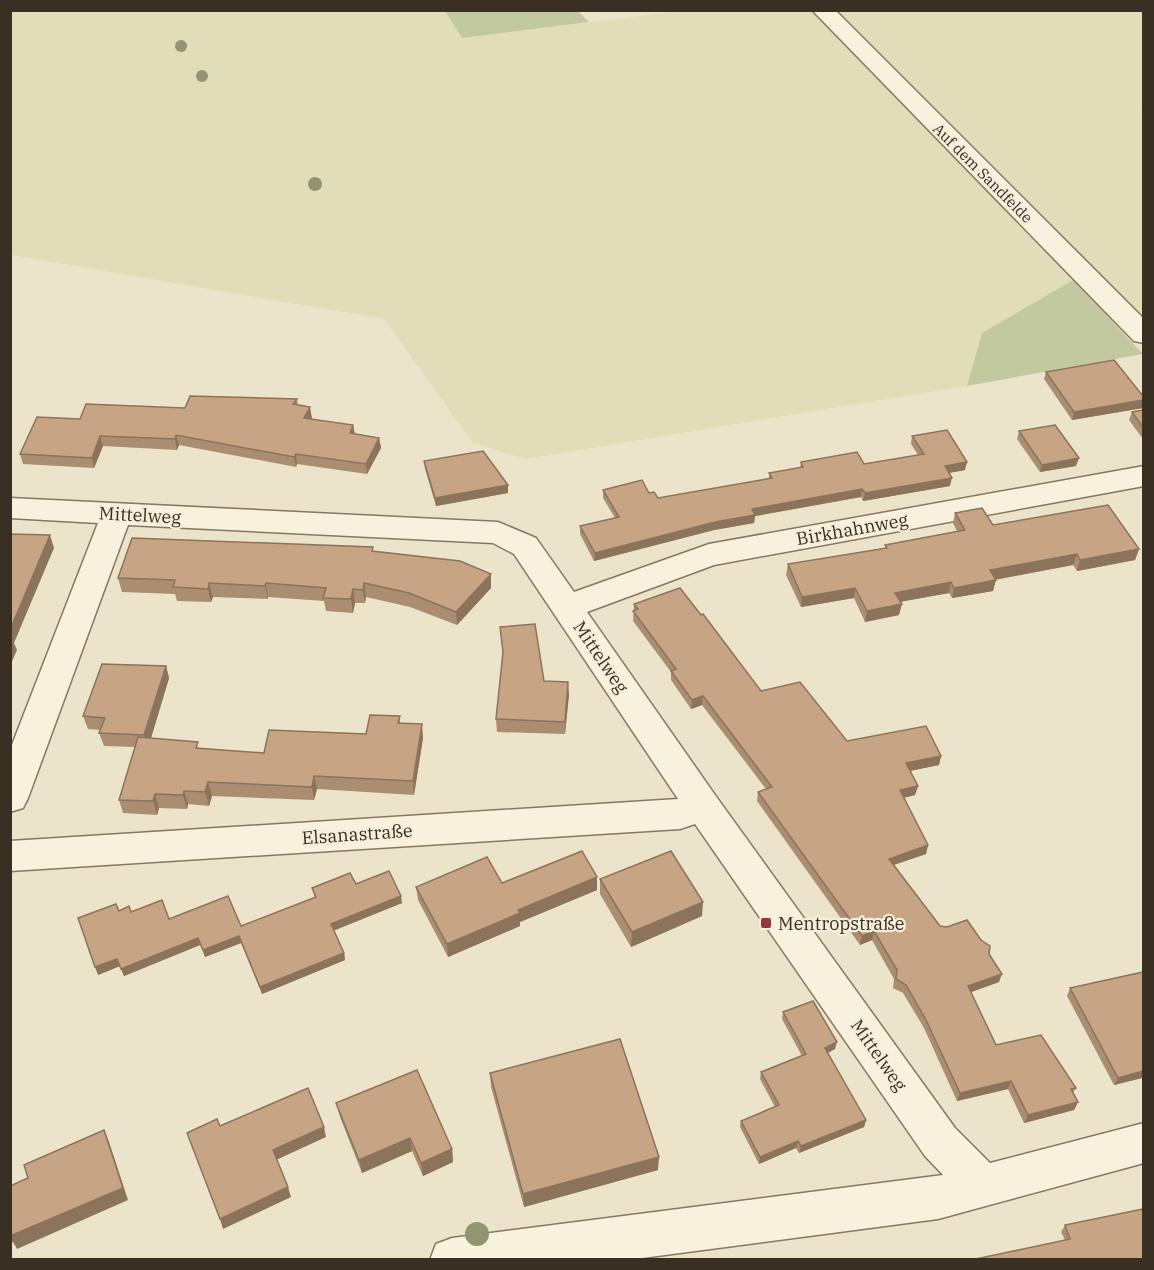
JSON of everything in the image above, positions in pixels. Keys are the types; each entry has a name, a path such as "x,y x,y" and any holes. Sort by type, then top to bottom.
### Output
{"street":[{"name":"Auf dem Sandfelde","path":"822,10 1143,335"},
{"name":"Birkhahnweg","path":"567,607 709,555 1143,476"},
{"name":"Mittelweg","path":"10,508 498,533 525,546 702,805 940,1142 982,1185"},
{"path":"10,798 117,514"},
{"name":"Elsanastraße","path":"10,856 680,814 702,805"},
{"path":"452,1260 938,1198 1143,1143"}],"shaded area":[{"path":"10,11 445,11 462,38 681,11 818,11 1073,280 983,333 967,386 525,459 473,443 384,319 11,255"},
{"path":"834,11 1143,11 1144,106 1140,108 1144,110 1143,316"}],"green space":[{"path":"445,11 578,11 589,22 462,38"},
{"path":"1073,280 1143,354 967,386 982,333"}],"building":[{"path":"1114,360 1143,396 1143,400 1074,412 1046,372"},
{"path":"190,396 297,399 293,404 310,407 304,418 353,425 350,433 379,438 366,464 296,454 294,457 176,435 175,439 100,436 92,458 20,454 37,417 80,419 86,404 185,408"},
{"path":"1143,410 1143,427 1132,412"},
{"path":"1055,425 1079,458 1042,465 1019,431"},
{"path":"947,430 967,462 945,466 952,478 865,493 862,489 752,509 755,515 715,522 595,553 580,526 619,517 603,490 642,480 649,493 654,492 658,498 772,478 769,473 803,467 801,462 857,452 864,464 924,454 912,436"},
{"path":"483,451 508,485 435,498 424,461"},
{"path":"1108,505 1139,549 1080,560 1077,554 990,570 996,580 954,588 951,582 895,593 902,604 867,611 855,588 802,597 788,564 887,548 885,545 965,530 955,513 982,508 993,525"},
{"path":"10,534 50,535 10,630"},
{"path":"132,538 373,547 372,551 460,561 491,574 456,612 409,593 364,583 363,590 353,589 351,599 323,598 326,588 266,583 265,586 209,583 208,589 173,587 175,580 118,578"},
{"path":"680,588 701,615 703,614 761,691 800,682 847,741 926,726 941,756 906,763 918,786 900,790 928,845 889,859 940,926 947,927 967,920 981,940 990,946 989,954 1002,974 968,986 996,1045 1041,1035 1076,1088 1071,1089 1078,1102 1028,1115 1011,1081 960,1093 926,1020 906,985 896,979 897,970 874,931 862,936 758,792 772,787 703,696 692,700 671,671 676,669 633,611 638,609 634,604"},
{"path":"535,624 544,681 568,682 565,722 496,719 503,652 500,627"},
{"path":"102,664 166,666 144,735 99,733 105,718 83,716"},
{"path":"370,715 400,716 398,723 422,724 413,781 314,776 312,787 208,782 205,792 184,791 183,795 155,794 153,801 119,800 138,737 198,742 196,748 264,753 269,730 366,734"},
{"path":"582,851 597,877 518,910 520,913 447,944 416,887 487,857 502,883"},
{"path":"671,851 703,902 632,932 600,879"},
{"path":"389,871 401,896 331,924 344,953 260,987 239,936 203,950 198,938 121,969 117,959 95,967 78,918 116,904 119,911 129,906 131,912 162,900 169,919 228,896 241,926 316,897 312,888 350,873 356,884"},
{"path":"1143,972 1143,1071 1118,1078 1070,988"},
{"path":"813,1001 837,1042 825,1048 866,1120 801,1146 798,1141 760,1157 741,1121 779,1105 761,1072 806,1054 783,1012"},
{"path":"620,1039 659,1157 523,1194 490,1073"},
{"path":"417,1070 452,1149 421,1163 410,1138 359,1160 336,1103"},
{"path":"308,1088 324,1127 273,1150 288,1187 220,1219 187,1133 217,1119 220,1126"},
{"path":"104,1130 123,1188 10,1236 10,1186 28,1178 24,1165"},
{"path":"1143,1209 1143,1260 971,1260 1070,1239 1065,1225"}],"place":[{"name":"Mentropstraße","path":"766,923"}]}
